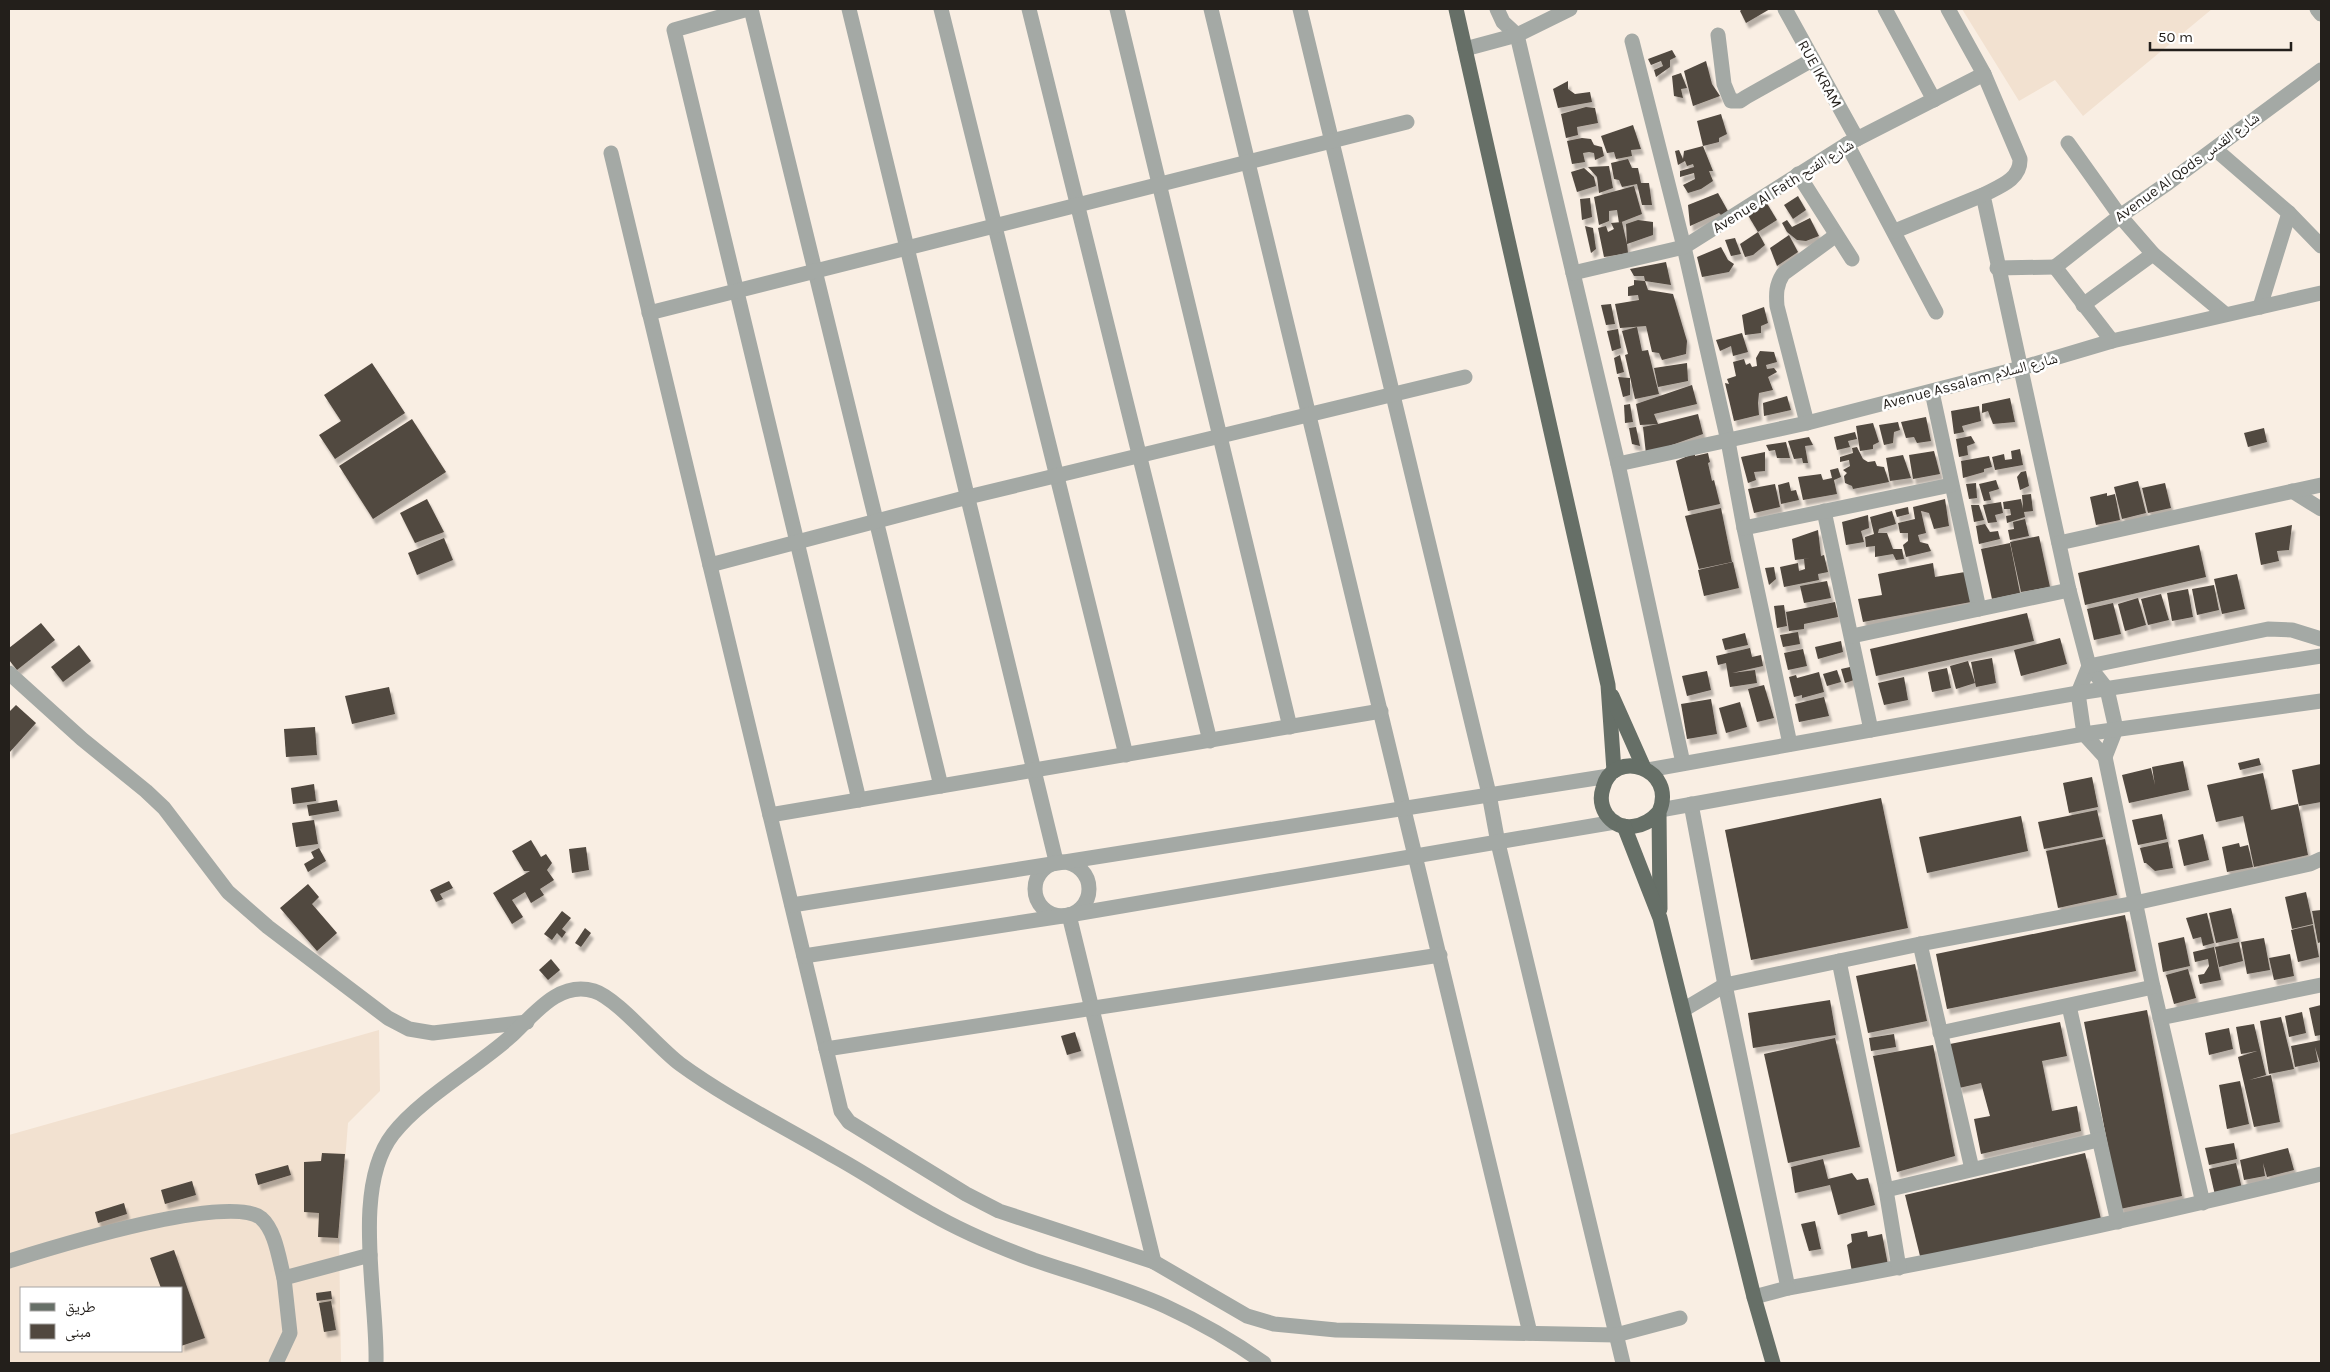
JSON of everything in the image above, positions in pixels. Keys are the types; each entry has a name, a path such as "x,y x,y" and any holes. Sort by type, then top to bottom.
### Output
{"main road":[{"path":"1456,9 1608,685 1611,774"},
{"path":"1608,685 1646,769"},
{"path":"1659,811 1652,820 1644,825 1619,824 1607,816 1602,806 1601,795 1603,785 1611,774 1624,767 1634,766 1646,769 1656,777 1662,788 1663,799 1659,811 1660,918"},
{"path":"1619,824 1660,918 1754,1297 1773,1363"}],"street":[{"path":"859,800 674,30 750,9 941,786"},
{"path":"849,9 1056,862"},
{"path":"942,9 1126,755"},
{"path":"1029,9 1210,741"},
{"path":"1116,9 1290,727"},
{"path":"1211,9 1249,160 1530,1333"},
{"path":"1300,9 1489,794 1498,843 1623,1363"},
{"path":"1497,9 1503,22 1517,35 1618,464 1683,763"},
{"path":"1465,49 1517,35 1570,9"},
{"name":"RUE IKRAM","path":"1785,9 1936,312"},
{"path":"1885,9 1934,100"},
{"path":"1895,231 2009,182 2017,172 2020,164 2016,147 1984,74 1948,9"},
{"path":"2317,9 2321,14"},
{"path":"1718,35 1724,84 1731,101 1740,101 1746,98 1812,60"},
{"path":"1632,41 1684,247 1728,442 1744,528 1790,744"},
{"name":"Avenue Al Qods شارع القدس","path":"2055,267 2120,216 2215,149 2321,70"},
{"name":"Avenue Al Fath شارع الفتح","path":"1573,273 1684,247 1852,141 1984,74"},
{"path":"650,313 907,246 1407,122"},
{"path":"2068,143 2120,216 2153,254 2225,314"},
{"path":"2215,149 2289,213 2321,246"},
{"path":"611,153 841,1111 849,1122 966,1194 999,1210 1154,1262 1247,1316 1274,1324 1336,1330 1616,1335 1680,1318"},
{"path":"1798,174 1835,236 1852,259"},
{"path":"1982,195 2068,590 2089,666 2107,689 2116,729 2105,757"},
{"path":"2260,307 2289,213"},
{"path":"1807,424 1776,306 1777,283 1783,274 1835,236"},
{"path":"2083,305 2153,254"},
{"path":"1997,268 2055,267 2112,341"},
{"name":"Avenue Assalam شارع السلام","path":"1618,464 1807,424 2021,368 2112,341 2321,293"},
{"path":"710,565 968,497 1465,378"},
{"path":"1932,392 1979,609"},
{"path":"1744,528 1952,485"},
{"path":"2059,543 2321,485"},
{"path":"2292,491 2321,509"},
{"path":"1824,511 1871,730"},
{"path":"1852,636 2068,590"},
{"path":"2089,666 2268,629 2292,630 2321,639"},
{"path":"1646,769 2078,693 2321,656"},
{"path":"2089,666 2078,693 2084,734 2105,757 2153,987 2203,1203"},
{"path":"9,674 82,739 146,790 164,808 228,892 268,927 388,1018 409,1029 433,1033 527,1022"},
{"path":"1659,811 2084,734 2321,701"},
{"path":"770,814 1381,711"},
{"path":"792,905 1611,774"},
{"path":"1691,804 1725,986 1788,1288"},
{"path":"804,956 1069,915 1619,824"},
{"path":"1683,1010 1725,986 1920,944 2135,903 2310,864 2321,859"},
{"path":"1056,862 1075,864 1088,878 1090,887 1085,905 1069,915 1052,914 1038,903 1035,895 1036,878 1041,870 1056,862"},
{"path":"1069,915 1154,1262"},
{"path":"1920,944 1972,1169"},
{"path":"826,1049 1440,954"},
{"path":"1839,962 1886,1190 1898,1268"},
{"path":"2160,1018 2321,985"},
{"path":"1940,1032 2153,987"},
{"path":"376,1363 370,1255 373,1189 377,1165 384,1147 394,1132 412,1115 498,1048 558,994 575,989 596,992 610,1000 680,1063 736,1101 836,1157 898,1196 978,1237 1034,1260 1089,1277 1164,1305 1206,1326 1264,1363"},
{"path":"2069,1006 2118,1222"},
{"path":"1886,1190 2098,1140"},
{"path":"1754,1297 1788,1288 1898,1268 2118,1222 2321,1174"},
{"path":"9,1261 117,1228 223,1211 244,1211 261,1218 271,1230 284,1278 290,1333 276,1363"},
{"path":"284,1278 370,1255"}],"shaded area":[{"path":"1962,9 2212,9 2083,116 2055,80 2019,101"},
{"path":"379,1030 380,1091 348,1123 339,1238 341,1363 9,1363 9,1135"}],"building":[{"path":"1742,9 1770,9 1746,23 1740,11"},
{"path":"1672,50 1676,57 1670,60 1670,67 1656,77 1654,70 1663,66 1661,61 1651,65 1648,59"},
{"path":"1706,61 1712,84 1720,96 1693,106 1684,71"},
{"path":"1681,73 1687,88 1681,89 1683,98 1674,96 1672,76"},
{"path":"1568,81 1568,89 1575,94 1590,92 1592,102 1558,108 1553,89"},
{"path":"1586,107 1595,108 1598,123 1577,127 1578,135 1566,138 1561,114"},
{"path":"1721,114 1727,134 1719,138 1719,142 1703,146 1697,121"},
{"path":"1633,125 1641,149 1631,150 1632,156 1616,159 1614,152 1607,153 1601,136"},
{"path":"1582,138 1591,139 1594,145 1602,147 1604,156 1595,160 1594,153 1583,153 1585,162 1572,164 1567,141"},
{"path":"1703,146 1713,171 1709,171 1713,181 1701,189 1688,193 1683,185 1695,179 1694,173 1680,177 1680,171 1694,167 1693,164 1687,166 1685,161 1678,165 1675,151 1679,150 1683,159 1684,151"},
{"path":"1628,159 1632,168 1638,168 1641,183 1649,183 1652,205 1642,205 1637,184 1622,187 1619,180 1614,179 1611,163"},
{"path":"1609,166 1613,188 1599,193 1597,177 1588,167"},
{"path":"1584,168 1594,177 1596,186 1577,192 1571,172"},
{"path":"1634,186 1642,214 1619,223 1617,210 1609,211 1609,221 1599,225 1594,197"},
{"path":"1718,193 1729,213 1721,215 1719,213 1690,226 1688,205"},
{"path":"1798,196 1806,210 1793,219 1784,205"},
{"path":"1590,198 1592,217 1582,220 1580,199"},
{"path":"1765,200 1777,220 1758,232 1746,212"},
{"path":"1810,218 1819,236 1806,241 1797,240 1787,232 1782,223 1787,220 1792,227"},
{"path":"1638,220 1653,222 1653,235 1627,244 1626,224"},
{"path":"1622,222 1628,253 1604,257 1598,228 1606,226 1608,232 1614,229 1611,223"},
{"path":"1585,226 1593,228 1596,249 1591,253"},
{"path":"1758,232 1765,245 1753,255 1745,257 1740,244"},
{"path":"1789,235 1798,252 1777,266 1770,248"},
{"path":"1735,238 1741,254 1731,256 1725,240"},
{"path":"1721,247 1728,260 1734,264 1729,272 1702,277 1697,257"},
{"path":"1666,262 1671,285 1645,281 1644,276 1634,276 1630,269"},
{"path":"1634,280 1645,281 1648,290 1673,294 1687,341 1686,354 1662,360 1659,353 1652,352 1646,326 1620,328 1615,304 1639,300 1638,295 1628,296 1628,287 1634,285"},
{"path":"1611,304 1615,324 1606,325 1601,305"},
{"path":"1764,307 1768,323 1761,326 1761,333 1745,335 1742,315"},
{"path":"1637,327 1642,351 1648,350 1659,394 1635,399 1625,355 1628,354 1622,331"},
{"path":"1618,329 1621,348 1612,351 1607,331"},
{"path":"1742,333 1748,352 1733,356 1731,346 1720,351 1716,340"},
{"path":"1760,351 1774,352 1777,362 1766,365 1767,369 1774,368 1777,372 1768,377 1773,390 1759,393 1759,415 1734,421 1725,383 1729,384 1727,379 1736,376 1733,362 1744,359 1746,365 1750,363 1752,367 1757,366 1756,358"},
{"path":"1620,355 1624,372 1617,374 1614,358"},
{"path":"372,363 405,413 335,459 319,435 341,421 324,395"},
{"path":"1687,363 1688,381 1658,387 1654,368"},
{"path":"1618,377 1630,378 1630,395 1623,397"},
{"path":"1692,385 1697,404 1654,414 1658,424 1640,425 1636,404"},
{"path":"1787,396 1791,410 1764,416 1763,403"},
{"path":"2010,398 2015,422 1993,424 1988,411 1982,413 1982,404"},
{"path":"1630,404 1633,422 1625,423 1624,405"},
{"path":"1979,406 1981,421 1962,426 1964,432 1954,434 1951,411"},
{"path":"1698,414 1703,434 1646,454 1643,427"},
{"path":"1926,417 1931,441 1917,443 1914,437 1906,438 1901,422"},
{"path":"412,419 446,472 373,519 339,466"},
{"path":"1898,422 1900,430 1894,432 1893,443 1884,445 1879,425"},
{"path":"1873,423 1879,442 1873,445 1873,449 1860,451 1856,426"},
{"path":"1636,427 1640,446 1632,444 1629,428"},
{"path":"2264,428 2267,442 2248,447 2244,433"},
{"path":"1855,432 1857,439 1848,441 1850,447 1837,450 1834,437"},
{"path":"1971,436 1975,443 1967,446 1968,455 1959,457 1956,439"},
{"path":"1809,437 1813,445 1805,446 1808,463 1803,463 1802,458 1794,459 1788,441"},
{"path":"1786,442 1790,458 1777,458 1775,450 1769,451 1766,445"},
{"path":"1857,447 1863,459 1868,462 1875,461 1877,466 1884,467 1889,482 1853,489 1852,486 1845,483 1844,476 1847,473 1843,470 1850,466 1849,460 1840,462 1840,457 1853,453 1852,448"},
{"path":"2020,449 2023,465 1995,470 1992,457 2004,454 2005,460 2012,459 2011,451"},
{"path":"1934,451 1940,474 1913,479 1909,455"},
{"path":"1765,452 1765,471 1754,472 1756,480 1748,483 1741,457"},
{"path":"1695,453 1695,456 1708,453 1712,481 1714,480 1720,504 1688,511 1676,461"},
{"path":"1903,455 1911,478 1890,481 1886,458"},
{"path":"1989,456 1992,467 1984,469 1984,472 1963,478 1961,461"},
{"path":"1838,468 1841,477 1834,480 1837,494 1803,500 1798,477 1821,474 1823,480 1832,478 1830,470"},
{"path":"2026,471 2029,486 2020,490 2017,477 2021,472"},
{"path":"1996,480 1999,489 1989,492 1991,500 1984,501 1979,484"},
{"path":"2138,481 2146,513 2122,519 2114,487"},
{"path":"1789,482 1791,491 1796,490 1799,500 1781,504 1778,485"},
{"path":"1976,483 1977,498 1969,499 1966,484"},
{"path":"2165,483 2171,508 2148,513 2142,488"},
{"path":"1775,484 1780,507 1754,513 1748,489"},
{"path":"2107,493 2107,496 2115,494 2120,520 2096,525 2090,497"},
{"path":"2031,494 2033,511 2024,512 2025,517 2007,523 2006,516 2011,515 2010,509 2004,509 2003,502 2021,499 2023,509 2022,495"},
{"path":"427,499 444,532 415,543 400,513"},
{"path":"1945,499 1949,526 1934,529 1929,513 1921,511 1926,533 1918,535 1920,542 1928,544 1931,551 1906,557 1903,545 1908,541 1908,533 1900,533 1898,523 1915,519 1913,507"},
{"path":"2001,502 2003,513 1995,515 1997,522 1988,523 1983,505"},
{"path":"1971,505 1979,505 1984,520 1974,522"},
{"path":"1908,507 1909,514 1897,517 1895,510"},
{"path":"1721,508 1732,562 1699,569 1685,516"},
{"path":"1892,511 1896,524 1879,529 1878,533 1887,533 1893,549 1902,549 1904,559 1896,560 1893,554 1875,557 1875,546 1866,547 1865,537 1874,534 1870,517"},
{"path":"1868,515 1869,528 1861,531 1864,542 1846,545 1842,522"},
{"path":"2025,519 2029,536 2010,540 2008,530 2014,529 2013,522"},
{"path":"1985,524 1990,532 1998,531 2000,539 1979,544 1976,526"},
{"path":"2292,525 2289,550 2277,551 2279,561 2261,565 2255,533"},
{"path":"1818,530 1821,556 1824,555 1828,572 1818,574 1819,580 1784,587 1780,567 1798,563 1799,571 1805,569 1804,559 1811,558 1795,560 1792,539"},
{"path":"2039,536 2050,587 2021,592 2010,542"},
{"path":"444,538 453,560 417,575 408,553"},
{"path":"2010,543 2020,593 1992,599 1981,549"},
{"path":"2199,545 2206,577 2085,605 2078,573"},
{"path":"1733,562 1739,588 1704,596 1698,570"},
{"path":"1933,563 1935,577 1965,572 1971,602 1863,622 1858,599 1882,595 1878,574"},
{"path":"1774,567 1776,579 1769,585 1765,568"},
{"path":"2237,574 2245,609 2222,614 2214,579"},
{"path":"1827,581 1831,598 1804,603 1800,586"},
{"path":"2214,585 2219,610 2197,615 2192,589"},
{"path":"2188,589 2193,617 2172,621 2167,593"},
{"path":"2161,594 2169,620 2148,625 2141,599"},
{"path":"2138,598 2146,625 2125,631 2118,604"},
{"path":"1835,602 1838,617 1804,624 1804,629 1789,631 1786,612"},
{"path":"2113,603 2121,634 2094,640 2087,609"},
{"path":"1784,605 1787,626 1777,628 1774,606"},
{"path":"2027,613 2034,641 1876,676 1870,649"},
{"path":"41,623 55,640 17,670 9,660 9,648"},
{"path":"1798,632 1800,644 1783,647 1780,635"},
{"path":"1745,633 1748,645 1725,650 1722,639"},
{"path":"2060,638 2067,664 2021,676 2014,650"},
{"path":"1841,641 1843,652 1818,659 1815,647"},
{"path":"79,645 91,661 63,682 51,667"},
{"path":"1750,648 1752,657 1761,655 1763,666 1732,673 1755,670 1757,683 1730,687 1726,663 1718,665 1716,656"},
{"path":"1803,649 1807,666 1788,670 1784,653"},
{"path":"1992,658 1996,683 1976,687 1971,662"},
{"path":"1968,661 1975,683 1956,689 1950,666"},
{"path":"1850,667 1854,680 1845,683 1841,669"},
{"path":"1947,668 1951,688 1932,692 1928,672"},
{"path":"1837,670 1841,682 1827,686 1823,674"},
{"path":"1707,671 1711,690 1687,696 1682,676"},
{"path":"1819,672 1824,692 1802,698 1802,695 1794,697 1789,677 1796,675 1797,678"},
{"path":"1904,677 1908,700 1884,705 1878,683"},
{"path":"1764,685 1774,718 1757,722 1748,689"},
{"path":"389,687 395,714 352,724 345,696"},
{"path":"1824,697 1829,716 1799,722 1795,704"},
{"path":"1711,699 1717,734 1687,739 1681,704"},
{"path":"1740,702 1747,727 1726,733 1719,708"},
{"path":"16,705 36,723 9,753 9,712"},
{"path":"315,727 317,755 286,757 284,729"},
{"path":"2259,758 2261,765 2240,770 2238,763"},
{"path":"2183,761 2189,790 2129,803 2122,775 2151,768 2155,785 2152,767"},
{"path":"2321,764 2321,802 2299,806 2292,770"},
{"path":"2263,773 2271,810 2298,804 2308,855 2254,867 2243,816 2216,822 2207,785"},
{"path":"2092,777 2098,807 2069,813 2063,783"},
{"path":"314,784 316,801 293,804 291,788"},
{"path":"1881,798 1908,928 1751,960 1725,830"},
{"path":"337,800 339,811 309,816 307,805"},
{"path":"2097,810 2103,837 2044,849 2038,822"},
{"path":"2162,814 2167,839 2138,845 2132,820"},
{"path":"2021,816 2028,851 1927,873 1919,837"},
{"path":"314,820 318,844 296,847 292,823"},
{"path":"2203,834 2209,860 2184,866 2178,840"},
{"path":"2105,839 2117,895 2058,908 2046,851"},
{"path":"531,840 541,857 546,854 552,863 547,870 554,880 540,889 544,895 531,903 525,892 512,900 523,917 512,924 493,893 530,871 524,871 512,851"},
{"path":"2168,842 2173,868 2155,871 2144,863 2140,848"},
{"path":"2239,843 2240,847 2248,845 2253,867 2227,872 2222,847"},
{"path":"586,847 589,870 572,873 569,849"},
{"path":"319,848 326,861 308,872 304,864 314,858 311,852"},
{"path":"449,881 453,888 440,894 443,899 436,902 430,890"},
{"path":"308,884 319,897 312,904 337,933 317,951 280,908"},
{"path":"2306,892 2313,924 2292,929 2285,897"},
{"path":"2231,908 2238,938 2216,943 2209,913"},
{"path":"2321,910 2321,942 2318,943 2312,911"},
{"path":"562,911 571,918 562,929 566,932 562,938 557,933 552,940 544,934"},
{"path":"2207,913 2214,943 2203,946 2201,937 2193,939 2186,918"},
{"path":"2125,915 2136,971 1947,1009 1936,954"},
{"path":"2313,925 2319,957 2298,962 2291,930"},
{"path":"585,928 591,933 581,947 575,943"},
{"path":"2184,937 2190,966 2163,972 2158,943"},
{"path":"2264,938 2270,970 2247,974 2241,942"},
{"path":"2239,942 2243,961 2219,967 2215,947"},
{"path":"2214,947 2221,980 2200,984 2198,975 2204,974 2209,966 2208,959 2195,962 2193,952"},
{"path":"2290,954 2294,976 2274,980 2269,958"},
{"path":"551,959 560,970 548,980 539,970"},
{"path":"1915,964 1927,1021 1868,1033 1856,976"},
{"path":"2188,969 2196,998 2174,1004 2166,975"},
{"path":"1830,1000 1836,1035 1753,1048 1748,1013"},
{"path":"2321,1005 2321,1035 2315,1036 2309,1008"},
{"path":"2147,1010 2182,1196 2120,1209 2084,1022"},
{"path":"2302,1012 2306,1033 2289,1037 2285,1016"},
{"path":"2281,1017 2294,1069 2269,1074 2260,1021"},
{"path":"2060,1022 2067,1056 2042,1061 2052,1111 2077,1106 2081,1131 1981,1154 1974,1119 1990,1116 1981,1083 1959,1088 1950,1044"},
{"path":"2254,1024 2266,1075 2249,1080 2271,1075 2280,1122 2254,1127 2238,1057 2257,1051 2241,1054 2236,1027"},
{"path":"2229,1028 2233,1049 2209,1055 2205,1033"},
{"path":"1075,1032 1081,1051 1067,1055 1061,1036"},
{"path":"1894,1034 1896,1047 1871,1051 1869,1038"},
{"path":"1835,1038 1860,1147 1788,1163 1764,1054"},
{"path":"2321,1040 2321,1066 2315,1047 2318,1062 2295,1067 2291,1046"},
{"path":"1933,1045 1955,1156 1897,1172 1873,1056"},
{"path":"2240,1081 2249,1124 2227,1129 2219,1085"},
{"path":"2234,1143 2237,1159 2209,1165 2205,1148"},
{"path":"2288,1148 2294,1170 2267,1177 2263,1163 2265,1176 2244,1180 2240,1160"},
{"path":"322,1153 345,1154 338,1238 318,1237 319,1213 304,1212 304,1162 321,1161"},
{"path":"2085,1153 2101,1219 1921,1260 1905,1195"},
{"path":"1823,1159 1828,1179 1852,1173 1857,1180 1868,1178 1875,1205 1838,1215 1830,1185 1795,1193 1791,1167"},
{"path":"2236,1163 2242,1189 2215,1195 2209,1169"},
{"path":"288,1165 291,1175 258,1185 255,1174"},
{"path":"192,1181 196,1195 165,1204 161,1190"},
{"path":"124,1203 127,1214 98,1223 95,1212"},
{"path":"1815,1221 1821,1249 1809,1251 1801,1224"},
{"path":"1867,1231 1868,1237 1882,1234 1888,1265 1852,1272 1847,1245 1852,1242 1851,1234"},
{"path":"174,1250 205,1338 182,1346 182,1287 161,1287 150,1258"},
{"path":"331,1291 332,1299 317,1301 316,1293"},
{"path":"331,1301 336,1330 324,1332 319,1303"}]}
